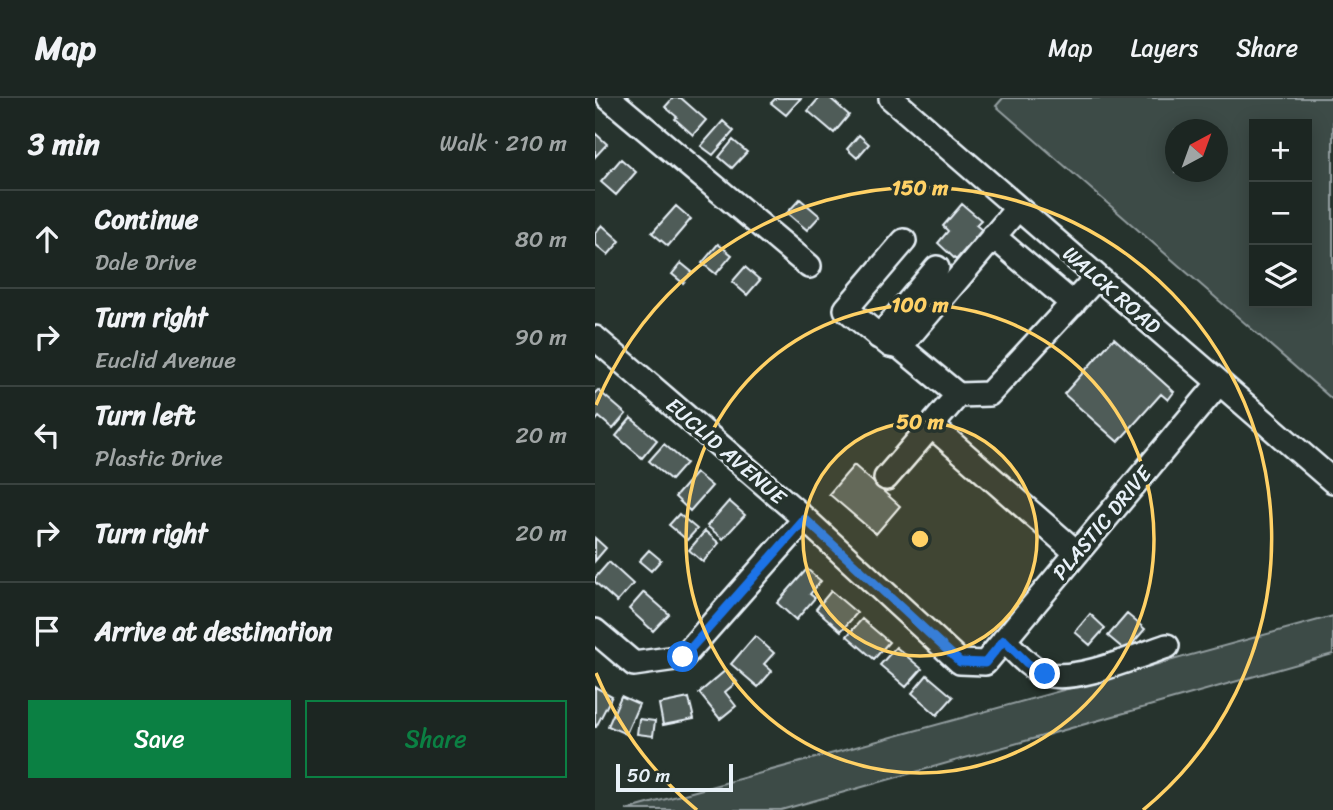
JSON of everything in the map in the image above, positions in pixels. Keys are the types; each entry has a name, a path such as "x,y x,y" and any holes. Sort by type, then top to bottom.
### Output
{"street":[{"path":"609,98 809,266"},
{"name":"WALCK ROAD","path":"891,98 1333,481"},
{"path":"900,347 1017,209"},
{"path":"993,236 1073,304"},
{"path":"904,241 846,309 890,345 900,347 958,395 989,394 1097,277"},
{"path":"879,337 937,268"},
{"name":"EUCLID AVENUE","path":"595,338 805,519 960,662 985,663"},
{"name":"PLASTIC DRIVE","path":"985,663 1219,383"},
{"path":"886,478 958,395"},
{"path":"932,426 1077,553"},
{"path":"595,631 634,664 683,657 805,519"},
{"path":"1004,640 1027,663 1045,674 1064,676 1103,668 1167,646"}],"shaded area":[{"path":"1003,98 1333,98 1333,400 996,106"},
{"path":"1333,616 1333,654 781,810 626,810"}],"building":[{"path":"673,98 681,98 706,120 693,135 665,107"},
{"path":"776,98 801,98 786,115 771,103"},
{"path":"819,98 830,98 849,115 834,133 808,111"},
{"path":"723,121 734,131 713,155 701,146"},
{"path":"595,133 607,144 595,157"},
{"path":"859,135 869,144 857,158 847,149"},
{"path":"733,140 747,152 732,168 719,157"},
{"path":"621,159 636,172 616,195 601,182"},
{"path":"800,199 820,216 807,230 787,213"},
{"path":"962,204 981,220 976,225 982,230 956,260 938,243 948,231 943,226"},
{"path":"676,206 691,219 668,246 652,233"},
{"path":"602,225 620,241 608,255 595,244 595,233"},
{"path":"718,244 732,255 716,274 702,263"},
{"path":"681,263 692,272 683,283 672,274"},
{"path":"745,267 760,280 747,295 732,282"},
{"path":"1114,338 1174,392 1168,400 1161,394 1118,442 1064,394"},
{"path":"598,390 626,414 613,429 599,417 595,422 595,393"},
{"path":"631,418 657,440 642,458 616,436"},
{"path":"664,444 686,463 671,480 649,461"},
{"path":"854,465 900,506 876,534 829,494"},
{"path":"696,473 712,486 690,511 675,497"},
{"path":"729,501 745,515 723,539 707,526"},
{"path":"679,514 697,529 687,540 669,525"},
{"path":"705,531 719,543 703,562 689,550"},
{"path":"595,538 606,548 595,561"},
{"path":"649,550 661,560 651,571 639,561"},
{"path":"609,562 633,584 617,602 595,582 595,578"},
{"path":"807,569 821,581 810,594 815,598 796,620 777,603"},
{"path":"831,591 857,613 841,631 816,609"},
{"path":"644,592 669,614 653,631 629,609"},
{"path":"1090,614 1105,628 1090,645 1075,632"},
{"path":"1127,614 1145,629 1126,651 1108,636"},
{"path":"862,619 889,642 874,659 847,636"},
{"path":"755,636 774,653 764,664 772,671 758,687 731,664"},
{"path":"896,647 922,669 906,687 880,665"},
{"path":"726,670 737,682 725,692 736,706 720,719 699,693"},
{"path":"927,675 953,697 937,715 912,693"},
{"path":"595,687 612,696 596,727 595,727"},
{"path":"621,696 639,704 626,734 608,726"},
{"path":"689,698 694,719 663,725 659,704"},
{"path":"639,719 655,721 653,736 637,734"}],"route":[{"path":"683,657 805,519 960,662 985,663 1004,640 1027,663 1045,674"}]}
